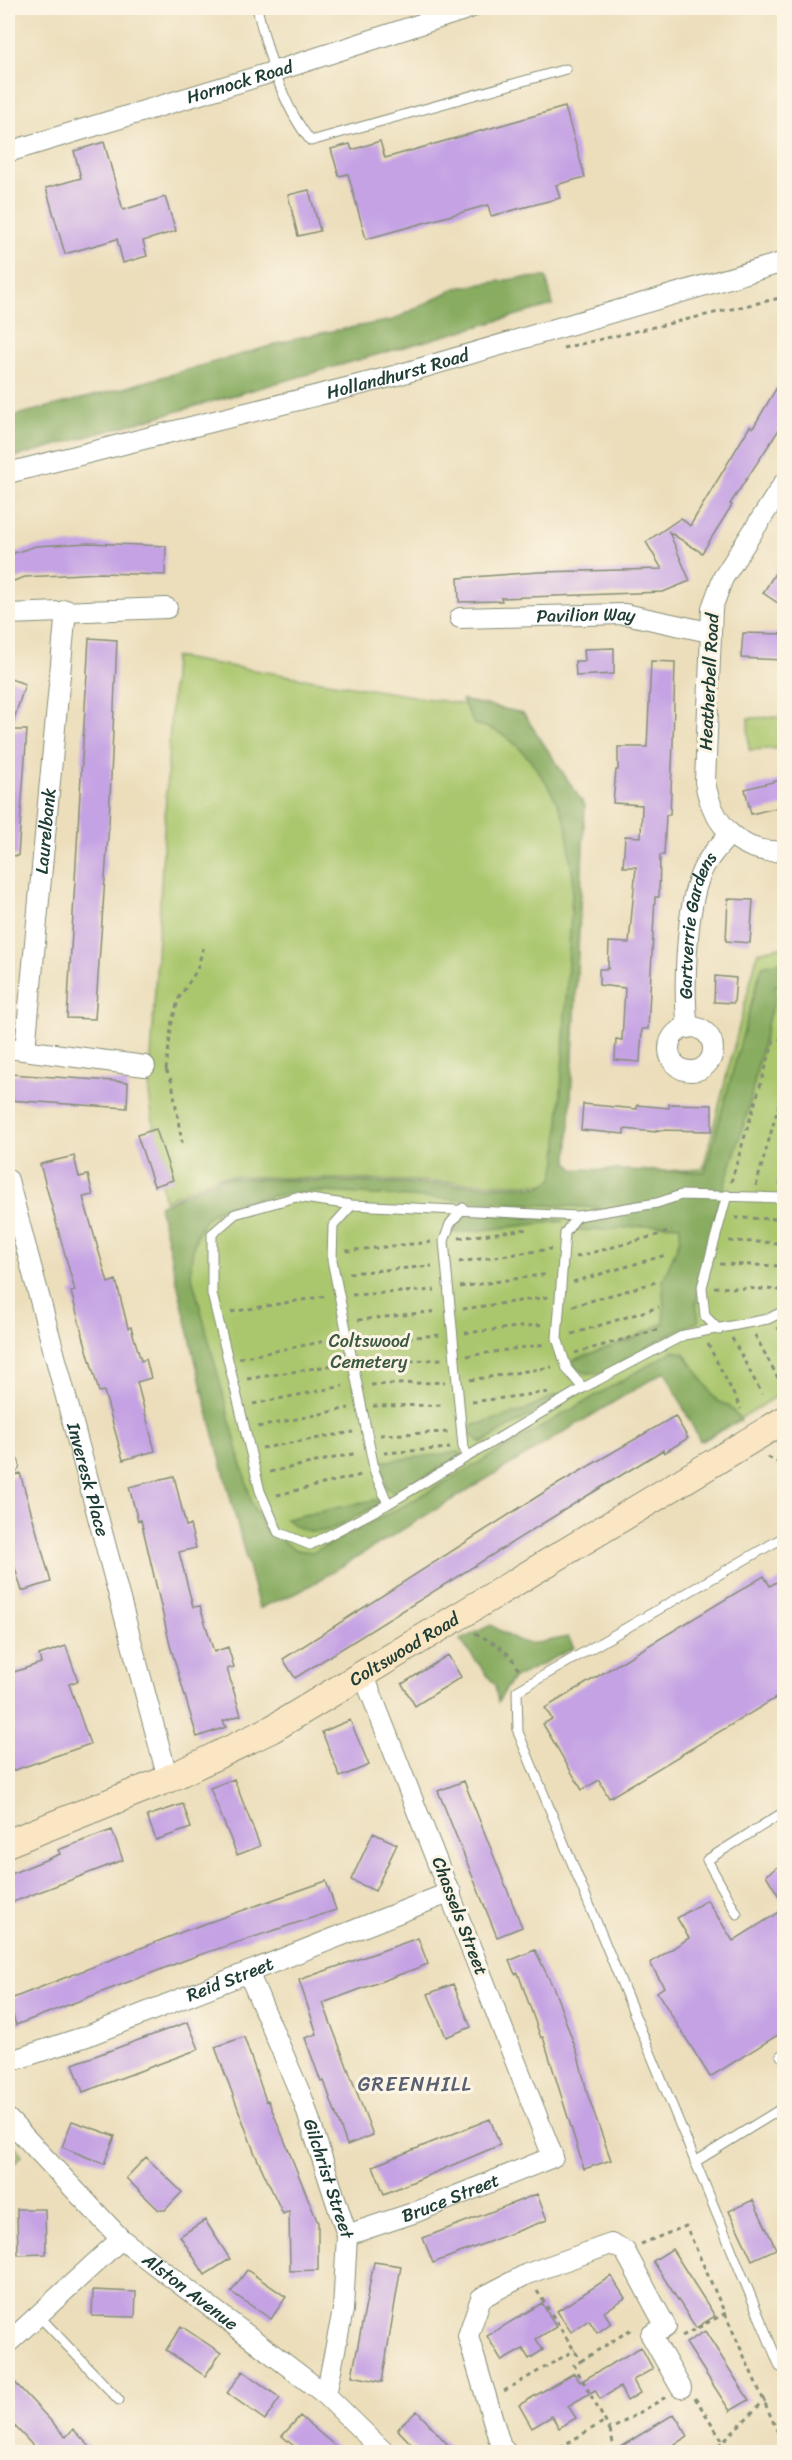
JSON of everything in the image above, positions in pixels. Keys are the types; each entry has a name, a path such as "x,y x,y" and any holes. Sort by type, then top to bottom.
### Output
{"main road":[{"name":"Coltswood Road","path":"8,1844 168,1779 272,1729 364,1676 784,1420"}],"street":[{"name":"Hornock Road","path":"8,152 276,71 470,8"},
{"name":"Hollandhurst Road","path":"8,473 394,376 784,262"},
{"name":"Heatherbell Road","path":"784,483 723,578 712,608 709,632 705,782 708,803 730,834 753,848 770,852 784,851"},
{"path":"8,614 66,610 167,608"},
{"name":"Laurelbank","path":"16,1049 66,610"},
{"name":"Pavilion Way","path":"460,618 625,614 709,632"},
{"name":"Gartverrie Gardens","path":"688,1028 686,1010 692,900 702,870 730,834"},
{"path":"16,1049 145,1066"},
{"name":"Inveresk Place","path":"8,1180 168,1779"},
{"name":"Chassels Street","path":"364,1676 451,1892 553,2157"},
{"name":"Reid Street","path":"8,2062 87,2036 451,1892"},
{"name":"Gilchrist Street","path":"248,1972 303,2100 346,2235 343,2310 326,2395"},
{"name":"Alston Avenue","path":"8,2119 121,2239 326,2395 384,2452"},
{"name":"Bruce Street","path":"346,2235 416,2212 553,2157"},
{"path":"8,2343 121,2239"},
{"path":"501,2451 468,2336 481,2298 527,2274 611,2244 625,2251 666,2327 651,2335 681,2388"}],"lane":[{"path":"257,8 276,71 296,123 311,141 566,69"},
{"path":"784,1198 681,1195 657,1203 577,1215 463,1208 352,1205 296,1197 235,1214 212,1234 212,1294 263,1498 278,1532 310,1545 388,1504 466,1451 684,1335 768,1319 784,1311"},
{"path":"723,1329 705,1316 702,1287 727,1195"},
{"path":"352,1205 333,1226 332,1260 375,1473 388,1504"},
{"path":"463,1208 450,1224 444,1241 466,1451"},
{"path":"577,1215 565,1233 557,1338 567,1370 583,1388"},
{"path":"784,1537 517,1691 518,1732 780,2367 784,2367"},
{"path":"737,1914 707,1860 784,1812"},
{"path":"695,2162 784,2107"},
{"path":"38,2315 119,2400"}],"path":[{"path":"552,351 784,297"},
{"path":"182,1143 172,1082 166,1070 172,1021 179,998 197,970 204,948"},
{"path":"727,1195 774,1040 784,1039"},
{"path":"145,1066 166,1070"},
{"path":"753,1196 784,1086"},
{"path":"721,1218 784,1219"},
{"path":"563,1261 672,1230"},
{"path":"716,1240 784,1243"},
{"path":"561,1285 666,1255"},
{"path":"709,1264 784,1266"},
{"path":"217,1315 285,1302 339,1295 448,1289 562,1272"},
{"path":"559,1310 660,1281"},
{"path":"702,1287 784,1290"},
{"path":"228,1360 338,1339 349,1342 452,1334 558,1322"},
{"path":"749,1323 778,1378"},
{"path":"239,1406 358,1386 457,1382 555,1366 563,1356 657,1329"},
{"path":"723,1329 762,1394"},
{"path":"702,1332 741,1409"},
{"path":"245,1429 361,1406"},
{"path":"256,1475 360,1453 466,1451"},
{"path":"263,1498 375,1473"},
{"path":"454,1621 506,1650 513,1657 527,1685"},
{"path":"625,2251 686,2226 784,2446"},
{"path":"527,2274 581,2361 574,2366 610,2430 618,2452"},
{"path":"486,2401 575,2350"},
{"path":"610,2430 686,2385 723,2441"},
{"path":"712,2452 765,2400"},
{"path":"552,2452 605,2421"}],"green space":[{"path":"546,277 553,305 8,459 8,417 113,391 305,336 393,320 456,288 520,278"},
{"path":"174,657 516,713 581,815 560,1185 218,1176 164,1201 149,1094"},
{"path":"462,700 523,713 585,806 568,1161 573,1169 705,1172 760,972 763,966 784,961 784,982 775,986 775,999 769,1016 747,1114 719,1203 696,1304 699,1321 668,1335 603,1373 587,1373 575,1368 573,1360 632,1339 664,1323 663,1281 680,1239 680,1225 575,1230 599,1208 325,1192 261,1198 227,1206 214,1212 201,1226 194,1245 191,1273 252,1504 264,1528 296,1550 314,1552 409,1503 673,1351 684,1353 717,1401 729,1406 741,1420 700,1441 665,1371 299,1592 259,1608 203,1392 159,1206 220,1178 540,1187 553,1179 557,1161 573,876 565,821 554,797 528,758 507,737 474,724"},
{"path":"784,717 784,748 749,750 748,718"},
{"name":"Coltswood Cemetery","path":"784,946 784,1392 703,1441 666,1368 347,1560 261,1608 162,1212 220,1181 559,1188 568,1176 703,1169 758,952"},
{"path":"474,1213 564,1221 453,1233 462,1217"},
{"path":"568,1393 482,1443 469,1434 468,1427 521,1412 553,1396"},
{"path":"459,1452 464,1455 395,1494 386,1487 380,1462"},
{"path":"379,1499 379,1504 332,1529 309,1531 286,1519"},
{"path":"491,1625 513,1638 528,1643 568,1637 574,1648 512,1679 498,1702 495,1685 460,1640"},
{"path":"8,2137 22,2155 8,2170"}],"building":[{"path":"565,107 585,177 556,185 560,198 491,216 488,205 366,239 348,174 339,176 331,149 350,144 352,150 380,141 385,158"},
{"path":"104,142 123,210 165,197 176,231 143,241 147,256 123,263 117,239 65,254 46,188 81,178 74,151"},
{"path":"309,190 320,231 298,236 288,195"},
{"path":"784,375 784,422 730,504 732,505 702,553 669,532 690,581 663,592 501,598 502,601 459,602 458,578 539,572 662,569 646,542 681,518 690,526 750,426 753,428"},
{"path":"88,543 166,546 165,575 101,573 25,577 8,583 8,555 36,546"},
{"path":"784,558 784,607 763,593"},
{"path":"743,633 784,634 784,660 741,658"},
{"path":"89,638 117,640 109,822 95,1019 67,1018"},
{"path":"614,648 614,674 576,676 575,661 585,661 584,649"},
{"path":"651,661 675,662 673,744 670,815 666,815 664,855 660,855 659,897 655,897 648,1029 642,1029 640,1062 615,1060 616,1039 622,1040 625,988 599,985 599,969 608,969 609,942 629,943 636,867 623,867 625,836 641,837 642,805 613,803 616,770 618,770 618,747 647,747"},
{"path":"8,678 25,684 11,729 8,728"},
{"path":"8,730 27,730 18,856 8,855"},
{"path":"784,779 784,806 751,814 745,789"},
{"path":"728,899 753,900 750,943 726,941"},
{"path":"715,976 736,978 734,1003 714,1002"},
{"path":"10,1074 128,1082 127,1108 8,1100"},
{"path":"583,1104 637,1109 637,1105 669,1108 669,1104 712,1105 712,1131 656,1130 656,1132 624,1129 624,1134 581,1130"},
{"path":"156,1129 173,1180 154,1186 137,1135"},
{"path":"74,1156 79,1177 88,1175 93,1195 83,1197 108,1283 116,1280 128,1328 131,1327 141,1361 146,1359 151,1378 137,1382 155,1451 123,1460 104,1391 99,1392 80,1325 71,1292 75,1291 40,1164"},
{"path":"675,1416 688,1438 664,1453 663,1450 577,1502 295,1678 283,1659 546,1491"},
{"path":"20,1473 51,1582 22,1591 8,1545 8,1478"},
{"path":"174,1476 186,1526 190,1525 196,1548 179,1552 193,1607 200,1606 214,1652 228,1647 234,1667 227,1669 241,1715 223,1721 226,1727 197,1737 170,1645 141,1520 138,1521 129,1487"},
{"path":"764,1576 770,1586 784,1577 784,1693 609,1798 599,1780 582,1790 543,1724 552,1719 545,1708"},
{"path":"66,1646 78,1681 69,1684 90,1744 12,1771 8,1757 8,1674 41,1663 39,1655"},
{"path":"448,1655 461,1677 415,1706 402,1684"},
{"path":"350,1720 369,1765 340,1777 322,1732"},
{"path":"234,1779 260,1846 237,1855 210,1788"},
{"path":"464,1781 522,1927 497,1937 438,1791"},
{"path":"183,1804 191,1828 156,1840 147,1816"},
{"path":"112,1830 123,1860 8,1904 8,1875 60,1854 58,1850"},
{"path":"373,1833 397,1844 375,1891 351,1880"},
{"path":"784,1863 784,1905 766,1875"},
{"path":"326,1881 336,1910 196,1956 16,2025 8,2000 187,1930"},
{"path":"707,1900 733,1941 784,1909 784,2031 710,2077 657,1992 664,1987 650,1963 689,1938 677,1918"},
{"path":"418,1938 428,1964 323,2003 373,2135 347,2145 324,2081 321,2082 305,2038 317,2034 299,1980"},
{"path":"535,1950 554,1989 578,2055 588,2096 611,2160 584,2169 543,2037 541,2038 518,1973 515,1974 509,1961"},
{"path":"453,1984 471,2027 446,2037 428,1994"},
{"path":"188,2022 199,2049 83,2092 73,2064"},
{"path":"244,2037 266,2101 268,2100 318,2223 318,2270 290,2271 289,2211 283,2214 255,2154 215,2047"},
{"path":"490,2119 500,2145 384,2194 373,2166"},
{"path":"72,2121 115,2136 104,2164 62,2147"},
{"path":"146,2157 182,2192 165,2210 159,2210 126,2178"},
{"path":"537,2194 547,2220 433,2263 423,2238"},
{"path":"753,2200 776,2249 752,2260 729,2211"},
{"path":"17,2209 45,2209 46,2254 18,2255"},
{"path":"205,2220 230,2259 205,2275 180,2236"},
{"path":"672,2249 715,2316 696,2328 653,2261"},
{"path":"374,2262 401,2266 382,2382 352,2376"},
{"path":"247,2270 286,2297 271,2319 231,2292"},
{"path":"611,2276 625,2298 604,2312 611,2323 597,2333 589,2320 571,2332 557,2311"},
{"path":"93,2290 136,2292 135,2317 92,2316"},
{"path":"542,2303 556,2327 536,2339 543,2350 529,2359 523,2349 502,2361 487,2336"},
{"path":"181,2326 221,2353 205,2376 166,2350"},
{"path":"705,2331 749,2400 730,2411 686,2343"},
{"path":"641,2347 653,2369 633,2380 640,2393 627,2401 620,2387 600,2399 595,2390 568,2406 576,2418 559,2428 552,2416 532,2428 519,2405 574,2373 580,2382"},
{"path":"243,2371 280,2398 265,2420 227,2393"},
{"path":"8,2375 66,2437 73,2429 95,2452 42,2452 35,2448 8,2419"},
{"path":"417,2411 449,2446 442,2452 419,2452 397,2429"},
{"path":"674,2414 688,2436 662,2452 612,2452"},
{"path":"300,2416 342,2452 301,2452 282,2436"}],"district":[{"name":"GREENHILL","path":"415,2084"}]}
